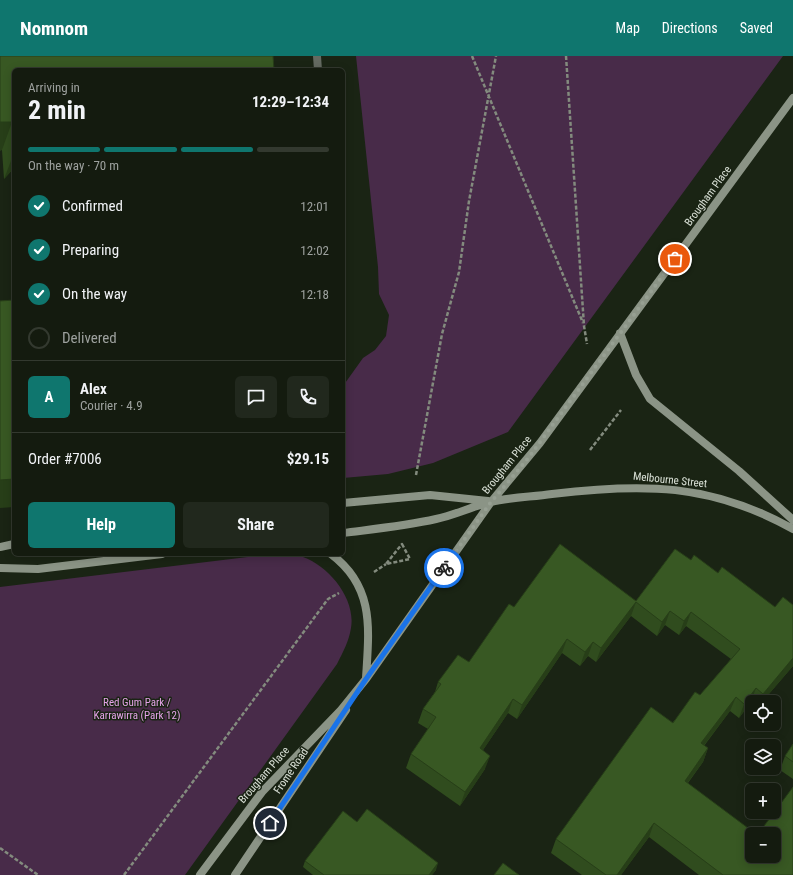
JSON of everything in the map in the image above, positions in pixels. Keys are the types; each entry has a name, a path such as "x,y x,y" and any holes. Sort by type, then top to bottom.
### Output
{"main road":[{"name":"Brougham Place","path":"200,875 262,792 341,710 366,679 491,502 529,457 793,98"},
{"path":"620,333 636,375 650,399 740,471 793,520"},
{"name":"Melbourne Street","path":"491,502 621,488 660,488 718,497 751,508 793,529"},
{"path":"345,504 412,496 451,496 491,502"},
{"path":"345,533 403,526 437,519 491,502"},
{"path":"0,547 12,544"},
{"path":"0,568 38,569 145,556"},
{"path":"333,556 347,568 357,582 365,601 368,627 366,679"},
{"name":"Frome Road","path":"235,875 366,679"}],"street":[{"path":"317,56 318,68"}],"path":[{"path":"472,56 488,98 584,326"},
{"path":"412,496 442,334 459,272 469,201 496,56"},
{"path":"566,56 584,326 592,372"},
{"path":"590,450 621,410"},
{"path":"374,571 386,564 410,559 402,544 386,564"},
{"path":"124,875 278,665 318,615 328,599 342,591"},
{"path":"0,848 38,875"}],"green space":[{"path":"356,56 783,56 508,432 433,463 388,474 345,478 345,383 363,358 375,350 386,336 389,315 379,294 378,267"},
{"name":"Red Gum Park / Karrawirra (Park 12)","path":"256,556 299,556 313,561 339,585 349,606 351,628 346,646 337,664 185,875 0,875 0,587"}],"building":[{"path":"0,56 273,56 274,68 12,68 12,122 0,122"},
{"path":"12,300 12,479 0,480 0,301"},
{"path":"560,544 636,601 675,549 691,560 694,555 718,573 722,567 775,607 783,597 793,605 793,658 763,694 756,688 751,695 745,695 744,704 736,697 701,743 708,748 685,781 747,827 745,827 745,863 781,863 781,827 763,827 769,819 781,819 781,803 793,787 793,875 723,875 654,823 617,875 606,875 556,839 651,707 673,723 695,692 700,695 740,649 691,612 684,621 670,611 662,622 636,602 601,648 593,642 585,652 567,639 522,705 513,699 480,748 490,756 465,792 411,754 436,717 423,709 441,684 438,682 458,655 469,662 509,604 514,607"},
{"path":"793,744 793,762 785,756"},
{"path":"367,809 438,863 429,875 324,875 305,861 343,811 357,822"},
{"path":"503,863 519,875 494,875"}],"way so far":[{"path":"444,568 491,502 529,457 675,259"}],"route":[{"path":"270,823 366,679 444,568"}]}
